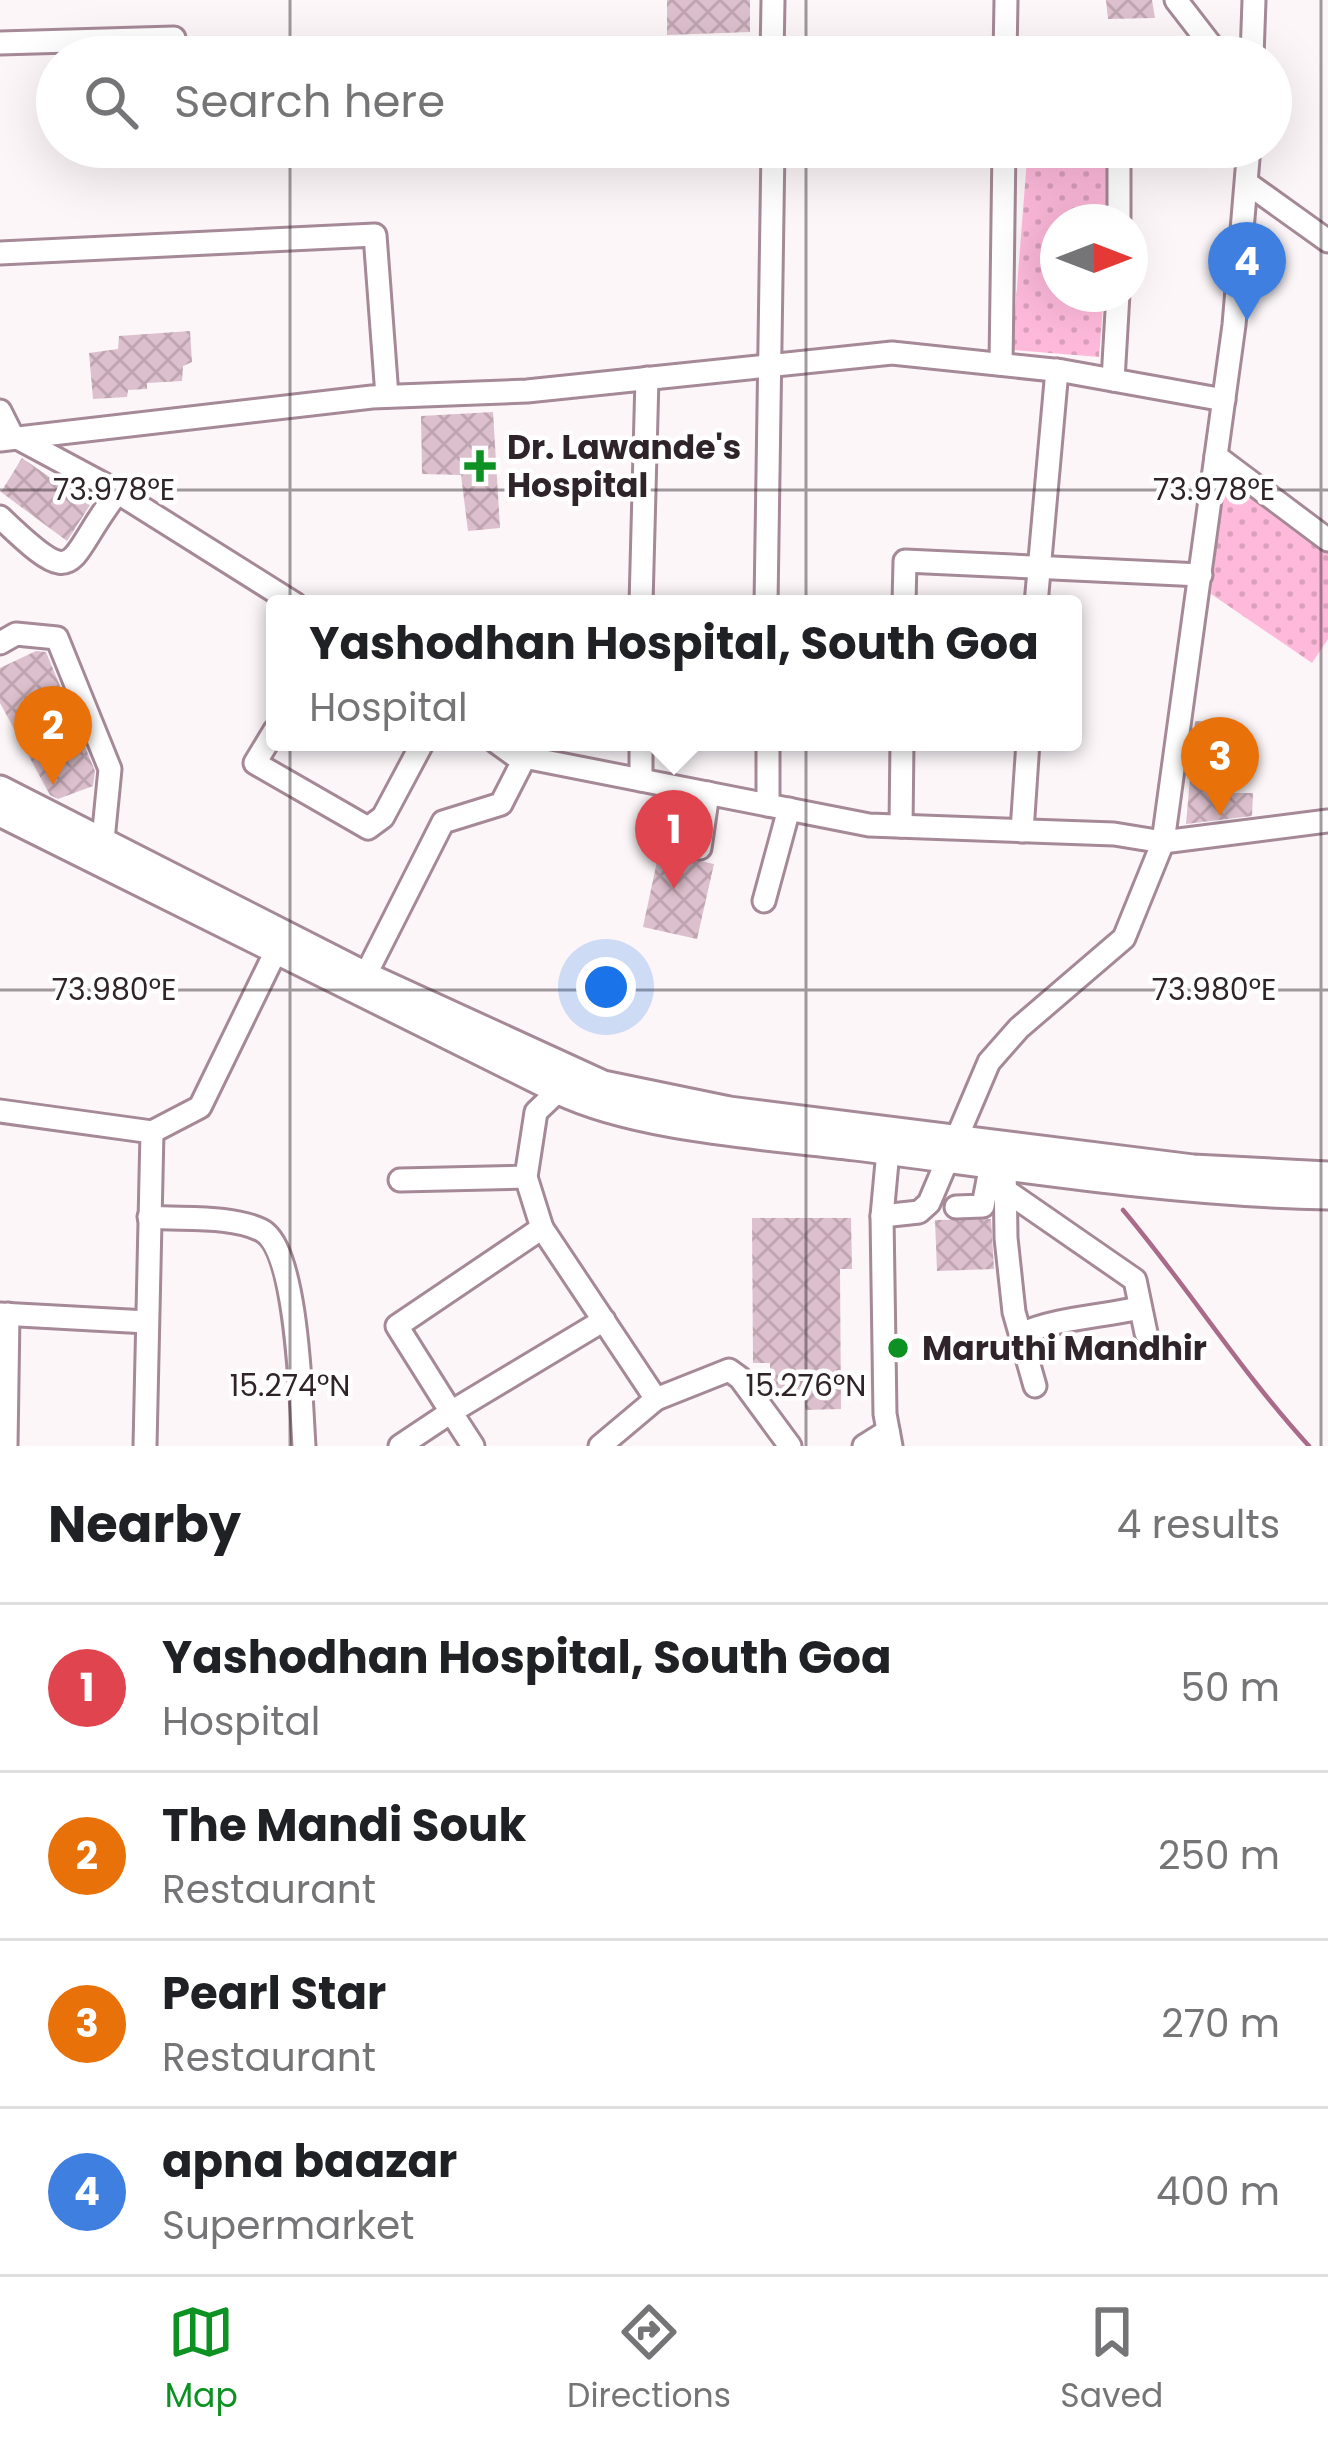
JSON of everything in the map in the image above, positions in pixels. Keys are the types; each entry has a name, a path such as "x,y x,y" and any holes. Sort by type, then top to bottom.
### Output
{"main road":[{"path":"0,790 365,976 603,1085 954,1149 1328,1176"},
{"path":"0,812 559,1090 614,1109 712,1128 888,1150 954,1149 1000,1173 1328,1195"}],"street":[{"path":"772,0 772,36"},
{"path":"1005,36 1006,0"},
{"path":"1177,0 1204,36"},
{"path":"1253,36 1254,0"},
{"path":"0,43 36,42"},
{"path":"766,595 773,168"},
{"path":"1001,364 1004,168"},
{"path":"1119,168 1119,204"},
{"path":"882,1216 919,1212 929,1203 989,1062 1019,1028 1124,938 1163,842 1202,575 1248,168"},
{"path":"1247,183 1328,242"},
{"path":"0,253 375,235 386,396"},
{"path":"1113,380 1117,312"},
{"path":"6,437 386,396 527,391 892,353 1057,370 1223,400"},
{"path":"1036,595 1057,370"},
{"path":"641,595 647,378"},
{"path":"0,411 6,437"},
{"path":"6,437 118,492 282,595"},
{"path":"1216,456 1328,540"},
{"path":"0,518 47,561 62,564 78,556 118,492"},
{"path":"904,595 905,561 1202,575"},
{"path":"0,643 16,634 57,638 110,769 103,840"},
{"path":"266,745 255,763 368,828 383,817 418,751"},
{"path":"513,751 868,825 1114,834 1163,842 1328,821"},
{"path":"641,751 641,780"},
{"path":"764,901 778,807 769,751"},
{"path":"901,826 902,751"},
{"path":"1022,831 1027,751"},
{"path":"365,976 443,822 501,804 525,757"},
{"path":"700,848 708,793"},
{"path":"0,1111 152,1132 200,1107 276,951"},
{"path":"559,1090 536,1112 526,1177 542,1228 656,1399"},
{"path":"145,1446 152,1132"},
{"path":"864,1446 889,1438 882,1216 888,1150"},
{"path":"956,1208 983,1206 1000,1173"},
{"path":"1000,1173 1135,1280 1146,1333"},
{"path":"1000,1173 1014,1312 1035,1386"},
{"path":"400,1180 526,1177"},
{"path":"149,1217 234,1223 262,1230 276,1242 283,1257 296,1342 304,1446"},
{"path":"473,1446 397,1326 542,1228"},
{"path":"1021,1334 1051,1320 1066,1323 1139,1308"},
{"path":"6,1446 4,1314 147,1322"},
{"path":"400,1446 604,1320"},
{"path":"600,1446 656,1399 729,1370 790,1446"}],"shaded area":[{"path":"1026,168 1114,168 1111,204 1040,204 1040,312 1103,312 1099,357 1012,350"},
{"path":"1225,475 1328,546 1328,639 1312,663 1211,594"}],"building":[{"path":"667,0 750,0 750,32 667,35"},
{"path":"1106,0 1152,0 1155,18 1108,19"},
{"path":"190,331 192,362 183,366 182,381 147,383 147,389 128,390 127,397 93,399 89,353 118,349 119,336"},
{"path":"493,412 500,528 468,531 461,475 422,474 421,416"},
{"path":"22,458 90,505 67,541 1,492"},
{"path":"36,651 46,652 95,771 93,786 58,799 50,795 0,703 0,668"},
{"path":"1195,721 1219,722 1214,793 1253,793 1252,816 1186,824"},
{"path":"659,852 714,864 697,939 643,927"},
{"path":"752,1218 851,1218 852,1269 840,1269 841,1409 805,1410 805,1393 770,1394 770,1363 753,1363"},
{"path":"991,1219 994,1269 937,1271 935,1220"}],"waterway":[{"path":"1123,1210 1309,1446"}],"place":[{"name":"apna baazar","path":"1247,321"},
{"name":"Dr. Lawande's Hospital","path":"480,466"},
{"name":"The Mandi Souk","path":"53,785"},
{"name":"Pearl Star","path":"1220,816"},
{"name":"Yashodhan Hospital, South Goa","path":"674,889"},
{"name":"Maruthi Mandhir","path":"898,1348"}]}
